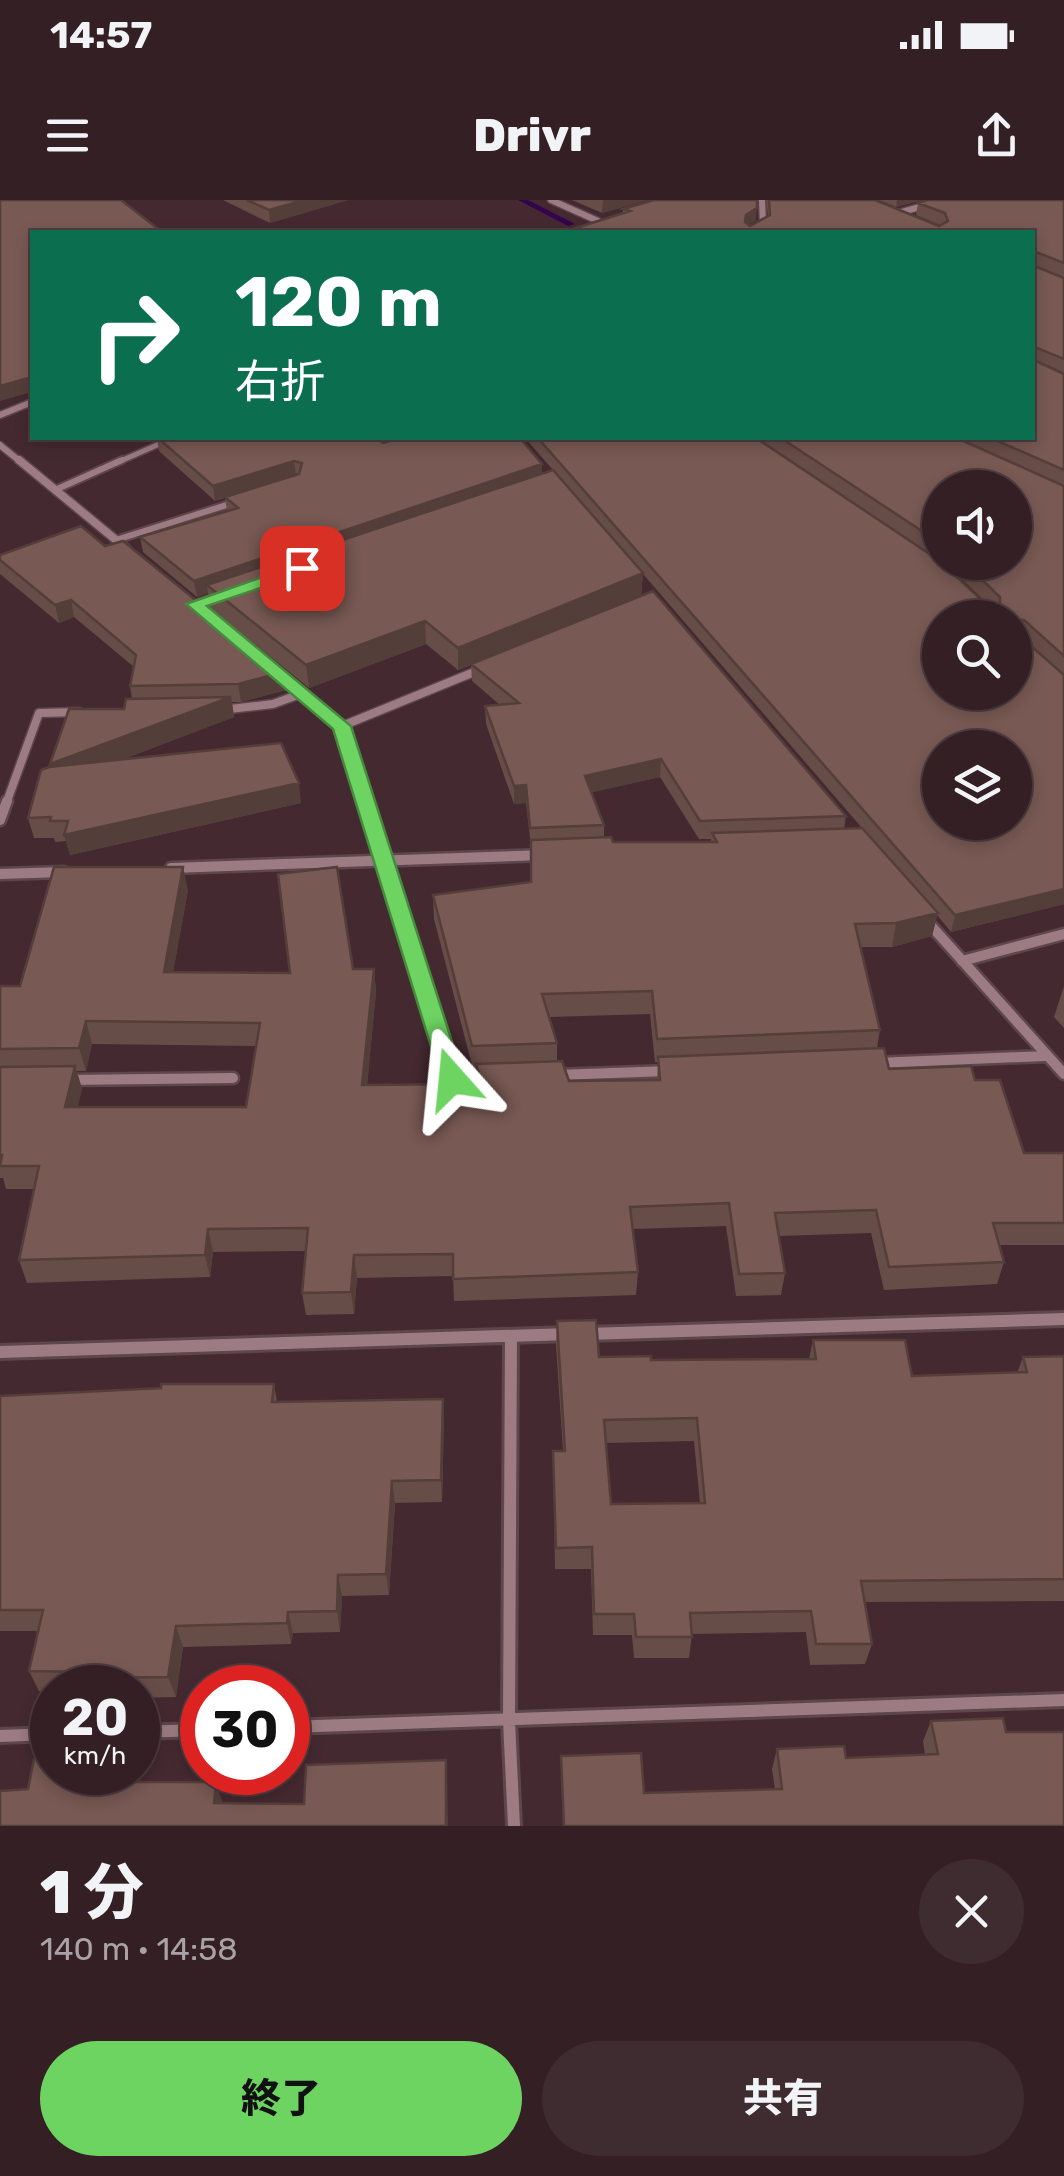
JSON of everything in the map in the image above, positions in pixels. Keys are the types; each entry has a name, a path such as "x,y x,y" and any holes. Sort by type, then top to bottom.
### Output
{"street":[{"path":"552,200 598,221 587,227"},
{"path":"753,230 763,224 762,200"},
{"path":"895,214 944,200"},
{"path":"878,207 910,220"},
{"path":"0,415 30,403"},
{"path":"0,445 129,551"},
{"path":"194,604 232,592"},
{"path":"182,594 210,617"},
{"path":"342,726 490,666"},
{"path":"272,668 342,726 452,1079 512,1077"},
{"path":"205,710 273,704 303,693"},
{"path":"0,820 39,713 94,712"},
{"path":"152,869 561,854"},
{"path":"0,874 76,872"},
{"path":"924,916 1064,1074"},
{"path":"962,961 1064,934"},
{"path":"867,1063 1045,1056"},
{"path":"551,1076 690,1070"},
{"path":"58,1080 234,1078"},
{"path":"0,1352 1064,1319"},
{"path":"511,1336 510,1721 514,1826"},
{"path":"310,1726 1064,1700"},
{"path":"0,1736 30,1735"}],"lane":[{"path":"55,490 168,440"},
{"path":"116,540 243,500"}],"building":[{"path":"0,200 121,200 159,230 30,230 30,378 0,386"},
{"path":"247,200 304,200 269,210"},
{"path":"654,200 757,200 757,208 746,215 745,222 750,226 770,215 769,200 875,200 939,226 948,221 945,213 918,203 1064,200 1064,263 1035,253 1035,230 569,230 630,211 623,209"},
{"path":"1035,266 1064,278 1064,359 1037,348"},
{"path":"1035,360 1064,374 1064,470 996,440 1035,440"},
{"path":"160,440 522,440 542,464 194,581 140,537 238,508 225,497 299,474 302,463 294,461 213,486"},
{"path":"540,440 759,440 922,549 922,580 960,580 981,600 922,600 922,710 1032,710 1032,647 1064,675 1064,889 955,915"},
{"path":"784,440 961,440 1028,470 922,470 922,531"},
{"path":"553,470 643,573 458,648 425,621 306,665 207,585"},
{"path":"1032,472 1064,486 1064,656 1032,627 1032,600 1000,600 983,580 1032,580"},
{"path":"81,526 105,546 123,541 284,672 238,684 130,686 136,655 71,600 55,605 0,560 0,555"},
{"path":"653,591 846,816 700,821 661,759 585,776 604,825 530,828 526,785 514,786 485,706 519,703 471,664"},
{"path":"231,697 50,764 69,709 124,709 126,699"},
{"path":"281,743 299,783 64,835 68,821 28,818 41,770 49,767"},
{"path":"862,828 938,913 896,923 855,924 880,1030 657,1039 652,991 542,994 557,1043 472,1046 433,895 531,882 531,840 611,837 613,842 717,842 712,833"},
{"path":"54,867 183,867 164,972 290,973 278,874 337,867 353,969 374,969 362,1085 482,1084 476,1064 562,1061 569,1081 660,1080 658,1057 884,1048 889,1069 971,1066 975,1080 1000,1080 1024,1153 1064,1153 1064,1223 993,1223 1004,1262 889,1267 876,1210 775,1213 785,1273 739,1274 729,1203 630,1207 638,1272 453,1279 453,1254 354,1255 351,1292 302,1293 308,1228 208,1229 205,1255 19,1260 39,1166 0,1166 0,1067 75,1066 65,1107 246,1107 260,1023 86,1021 79,1048 0,1049 0,986 20,986"},
{"path":"596,1320 599,1357 816,1359 813,1340 905,1340 912,1376 1027,1372 1023,1357 1064,1356 1064,1579 861,1581 872,1644 816,1644 811,1611 690,1613 692,1637 636,1637 634,1614 594,1614 592,1547 556,1548 553,1451 565,1451 557,1321","holes":["697,1418 705,1503 611,1504 604,1420"]},
{"path":"161,1384 274,1384 272,1402 443,1399 441,1480 392,1481 386,1574 338,1575 337,1611 288,1612 287,1623 176,1626 168,1677 160,1677 160,1665 30,1665 43,1610 0,1610 0,1396 161,1388"},
{"path":"1003,1718 1006,1732 1064,1732 1064,1826 564,1826 561,1756 641,1753 644,1793 782,1789 777,1749 844,1746 846,1758 938,1754 931,1721"},
{"path":"446,1760 446,1826 0,1826 0,1791 28,1789 30,1779 30,1795 160,1795 160,1782 180,1782 180,1795 215,1795 214,1803 304,1804 304,1795 310,1795 310,1765"}],"waterway":[{"path":"522,200 571,224"}],"route":[{"path":"302,568 194,604 342,726 452,1079"}]}
